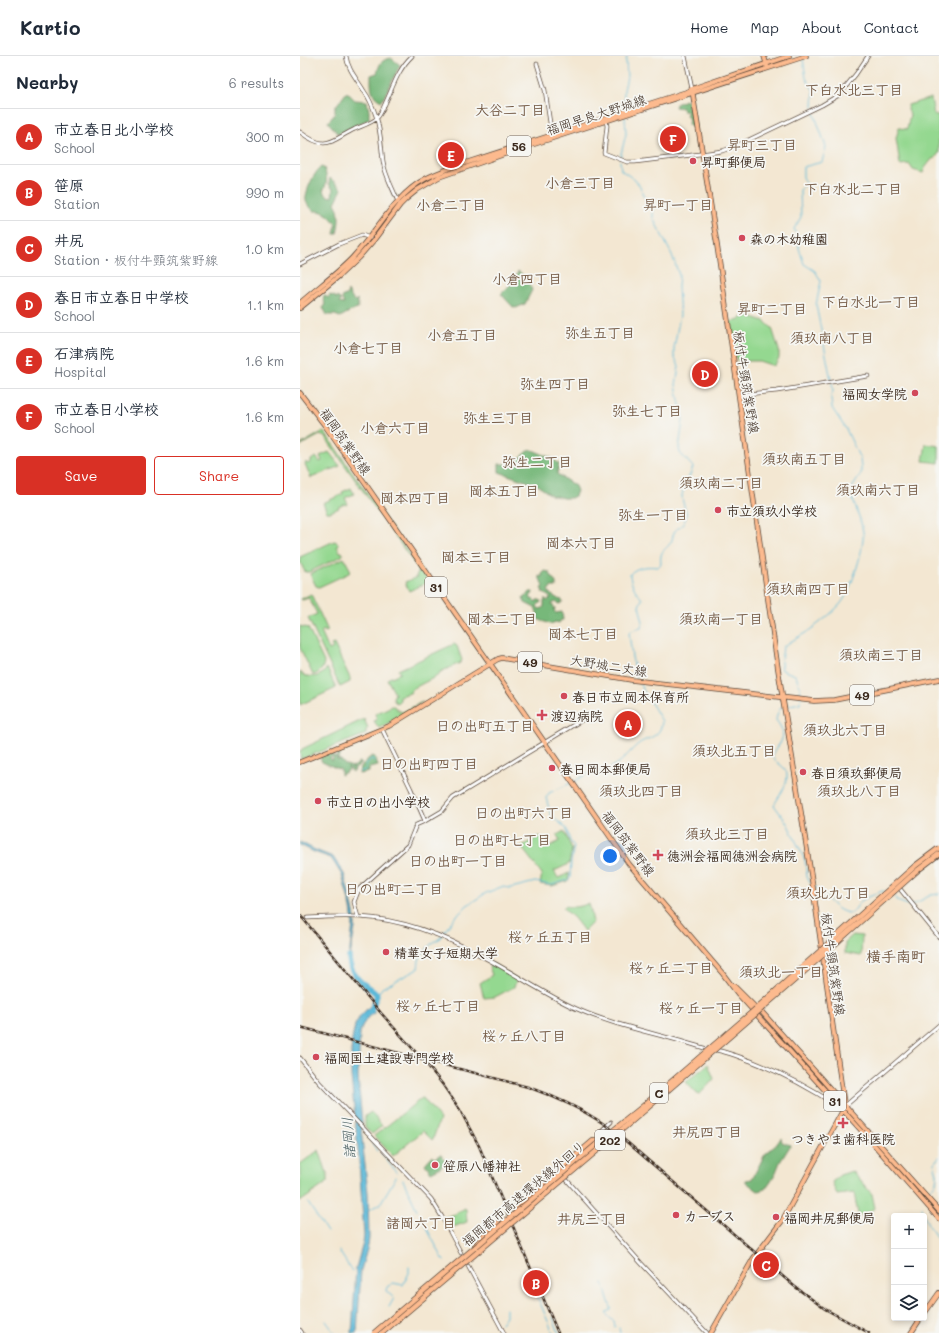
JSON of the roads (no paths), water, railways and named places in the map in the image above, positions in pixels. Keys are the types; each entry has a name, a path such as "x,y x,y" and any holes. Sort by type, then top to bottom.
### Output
{"highway":[{"name":"202","path":"563,1176 593,1142 601,1141 754,1009 919,862 939,847"},
{"name":"福岡都市高速環状線外回り","path":"373,1333 642,1107 750,1014 915,866 939,847"},
{"name":"202","path":"563,1176 589,1160 592,1155 823,957 922,867 939,855"},
{"name":"C","path":"382,1333 645,1110 918,870 939,855"},
{"path":"520,1217 554,1186 559,1185 563,1176"},
{"path":"515,1211 563,1176"},
{"path":"373,1333 470,1252 484,1234 499,1224"},
{"path":"382,1333 504,1230"}],"main road":[{"path":"764,56 769,65"},
{"path":"768,56 769,65"},
{"name":"福岡早良大野城線","path":"769,65 789,56"},
{"name":"福岡早良大野城線","path":"300,302 351,259 370,238 385,216 399,203 417,190 444,175 605,119 769,65 806,56"},
{"name":"板付牛頸筑紫野線","path":"692,91 703,153 778,669 784,698 845,1104 782,1221 753,1259 711,1333"},
{"name":"福岡早良大野城線","path":"300,308 339,276 359,257 373,241 399,203"},
{"name":"福岡筑紫野線","path":"300,394 326,428 629,864 731,983 738,994 759,1013 845,1104 939,1211"},
{"name":"大野城二丈線","path":"300,762 389,726 498,659 502,658 632,680 814,701 829,701 939,679"},
{"name":"福岡筑紫野線","path":"759,1013 939,1219"},
{"path":"927,1310 939,1293"},
{"path":"911,1333 919,1321"}],"street":[{"path":"346,56 354,78 365,92 377,118 387,178 399,203"},
{"path":"300,132 314,142 325,144 332,142 377,118 399,72 412,56"},
{"path":"685,56 692,91"},
{"path":"605,119 604,153 627,162 722,151 736,146 839,95 845,89 868,56"},
{"path":"537,64 545,90 552,137"},
{"path":"300,264 339,244 362,235 370,238"},
{"path":"739,395 777,391 868,376"},
{"path":"358,916 354,902 359,889 408,845 414,826 442,810 453,798 590,715"},
{"path":"382,729 425,821"},
{"path":"896,884 939,937"},
{"path":"307,918 358,916 388,920 426,931 460,945 559,1000 585,1012 707,1049 716,1049 752,1061 789,1078 843,1110"},
{"path":"845,1104 939,1025"},
{"path":"300,1058 319,1082 431,1199 461,1253"},
{"path":"600,1132 611,1122"},
{"path":"563,1176 706,1333"},
{"path":"468,1266 504,1333"}],"water":[{"path":"300,842 333,857 344,874 355,918 355,928 350,957 353,924 351,908 342,875 331,858 300,845"},
{"path":"370,1006 375,1012 368,1017 362,1026 360,1033 358,1076 362,1123 361,1129 368,1193 369,1238 361,1270 357,1333 352,1333 356,1268 364,1235 351,1076 351,1056 355,1025 360,1016"}],"waterway":[{"path":"624,111 627,56"},
{"path":"803,59 806,78 814,91 813,107"},
{"path":"813,110 826,147 822,162 803,167 803,177 806,183 800,190 801,217 794,229 798,237 799,248 804,264 815,271 821,281 816,305 831,380"},
{"path":"620,158 626,134 625,116"},
{"path":"620,161 621,170 635,180 640,186 643,195 653,209 653,218 672,255 679,275 678,287 680,315 674,348 674,356 679,366 676,385 683,420 679,448 680,453 693,467 682,496 686,518 673,534 670,544 662,552 661,564 658,567 636,569 630,574 631,581 642,599 639,606 643,622 641,627 629,632 632,657 637,678"},
{"path":"801,698 800,686 795,675 782,670 781,663 783,647 817,625 833,612 842,602 846,596 857,568 863,539 861,522 850,491 861,474 860,459 846,429 832,408 832,383"},
{"path":"574,782 590,773 614,766 637,745 652,737 659,731 662,721 639,683"},
{"path":"785,706 800,703 800,701"},
{"path":"782,707 777,714 776,720 783,734 781,741 772,757 784,768 787,777 782,792 774,805 787,823 805,860 807,877 810,883"},
{"path":"360,773 361,771 366,770 366,764 371,759 374,761"},
{"path":"377,995 382,988 418,969 421,956 431,944 439,939 455,917 466,906 486,893 501,887 511,888 535,882 551,885 570,878 574,846 570,841 566,828 551,816 546,798 549,793 571,783"},
{"path":"814,886 836,907 852,913 862,900 884,891"},
{"path":"894,894 897,901 908,905 912,905 931,895 939,894"},
{"name":"諸岡川","path":"349,957 350,965 356,976 377,995 371,1010 367,1014"},
{"path":"369,1138 377,1151"},
{"path":"381,1153 396,1172"},
{"path":"928,1191 936,1183 937,1174 934,1163 939,1157"},
{"path":"368,1210 380,1204 396,1177"},
{"path":"403,1180 417,1210"},
{"path":"308,1203 327,1232"},
{"path":"922,1208 923,1213"},
{"path":"927,1222 939,1242"},
{"path":"424,1223 444,1261"},
{"path":"339,1251 352,1271"},
{"path":"939,1255 937,1259 939,1275"},
{"path":"389,1307 394,1298 386,1291 387,1287 393,1283 403,1285 409,1273 409,1267"},
{"path":"603,1283 611,1308 611,1310 607,1312 607,1315 614,1322 615,1327"},
{"path":"535,1291 553,1333"},
{"path":"501,1323 506,1316 506,1309"},
{"path":"553,1317 559,1333"},
{"path":"326,1321 331,1328"},
{"path":"619,1328 620,1333"},
{"path":"332,1330 335,1333"}],"tunnel":[{"path":"300,918 307,918"},
{"path":"498,1223 514,1209"}],"railway":[{"path":"300,915 381,1013 428,1066 460,1110 479,1146 558,1333"},
{"path":"300,1027 528,1087 583,1111 604,1124 628,1143 794,1286 825,1309 869,1333"}],"place":[{"name":"市立春日小学校","path":"673,139"},
{"name":"石津病院","path":"451,155"},
{"name":"昇町郵便局","path":"693,161"},
{"name":"森の木幼稚園","path":"742,238"},
{"name":"春日市立春日中学校","path":"705,374"},
{"name":"福岡女学院","path":"915,393"},
{"name":"市立須玖小学校","path":"718,510"},
{"name":"春日市立岡本保育所","path":"564,696"},
{"name":"渡辺病院","path":"542,715"},
{"name":"市立春日北小学校","path":"628,724"},
{"name":"春日岡本郵便局","path":"552,768"},
{"name":"春日須玖郵便局","path":"803,772"},
{"name":"市立日の出小学校","path":"318,801"},
{"name":"徳洲会福岡徳洲会病院","path":"658,855"},
{"name":"精華女子短期大学","path":"386,952"},
{"name":"福岡国土建設専門学校","path":"316,1057"},
{"name":"つきやま歯科医院","path":"843,1123"},
{"name":"笹原八幡神社","path":"435,1165"},
{"name":"カーブス","path":"676,1215"},
{"name":"福岡井尻郵便局","path":"776,1217"},
{"name":"井尻","path":"766,1265"},
{"name":"笹原","path":"536,1283"}],"district":[{"name":"下白水北三丁目","path":"854,89"},
{"name":"大谷二丁目","path":"510,109"},
{"name":"昇町三丁目","path":"762,144"},
{"name":"小倉三丁目","path":"580,182"},
{"name":"下白水北二丁目","path":"853,188"},
{"name":"小倉二丁目","path":"451,204"},
{"name":"昇町一丁目","path":"678,204"},
{"name":"小倉四丁目","path":"527,278"},
{"name":"下白水北一丁目","path":"871,301"},
{"name":"昇町二丁目","path":"772,308"},
{"name":"弥生五丁目","path":"600,332"},
{"name":"小倉五丁目","path":"462,334"},
{"name":"須玖南八丁目","path":"832,337"},
{"name":"小倉七丁目","path":"368,347"},
{"name":"弥生四丁目","path":"555,383"},
{"name":"弥生七丁目","path":"647,410"},
{"name":"弥生三丁目","path":"498,417"},
{"name":"小倉六丁目","path":"395,427"},
{"name":"須玖南五丁目","path":"804,458"},
{"name":"弥生二丁目","path":"537,461"},
{"name":"須玖南二丁目","path":"721,482"},
{"name":"須玖南六丁目","path":"878,489"},
{"name":"岡本五丁目","path":"504,490"},
{"name":"岡本四丁目","path":"415,497"},
{"name":"弥生一丁目","path":"653,514"},
{"name":"岡本六丁目","path":"581,542"},
{"name":"岡本三丁目","path":"476,556"},
{"name":"須玖南四丁目","path":"808,588"},
{"name":"岡本二丁目","path":"502,618"},
{"name":"須玖南一丁目","path":"721,618"},
{"name":"岡本七丁目","path":"583,633"},
{"name":"須玖南三丁目","path":"881,654"},
{"name":"日の出町五丁目","path":"485,725"},
{"name":"須玖北六丁目","path":"845,729"},
{"name":"須玖北五丁目","path":"734,750"},
{"name":"日の出町四丁目","path":"429,763"},
{"name":"須玖北四丁目","path":"641,790"},
{"name":"須玖北八丁目","path":"859,790"},
{"name":"日の出町六丁目","path":"524,812"},
{"name":"須玖北三丁目","path":"727,833"},
{"name":"日の出町七丁目","path":"502,839"},
{"name":"日の出町一丁目","path":"458,860"},
{"name":"日の出町二丁目","path":"394,888"},
{"name":"須玖北九丁目","path":"828,892"},
{"name":"桜ヶ丘五丁目","path":"550,936"},
{"name":"横手南町","path":"896,956"},
{"name":"桜ヶ丘二丁目","path":"671,967"},
{"name":"須玖北一丁目","path":"781,971"},
{"name":"桜ヶ丘七丁目","path":"438,1005"},
{"name":"桜ヶ丘一丁目","path":"701,1007"},
{"name":"桜ヶ丘八丁目","path":"524,1035"},
{"name":"井尻四丁目","path":"707,1131"},
{"name":"井尻三丁目","path":"592,1218"},
{"name":"諸岡六丁目","path":"421,1222"}]}
